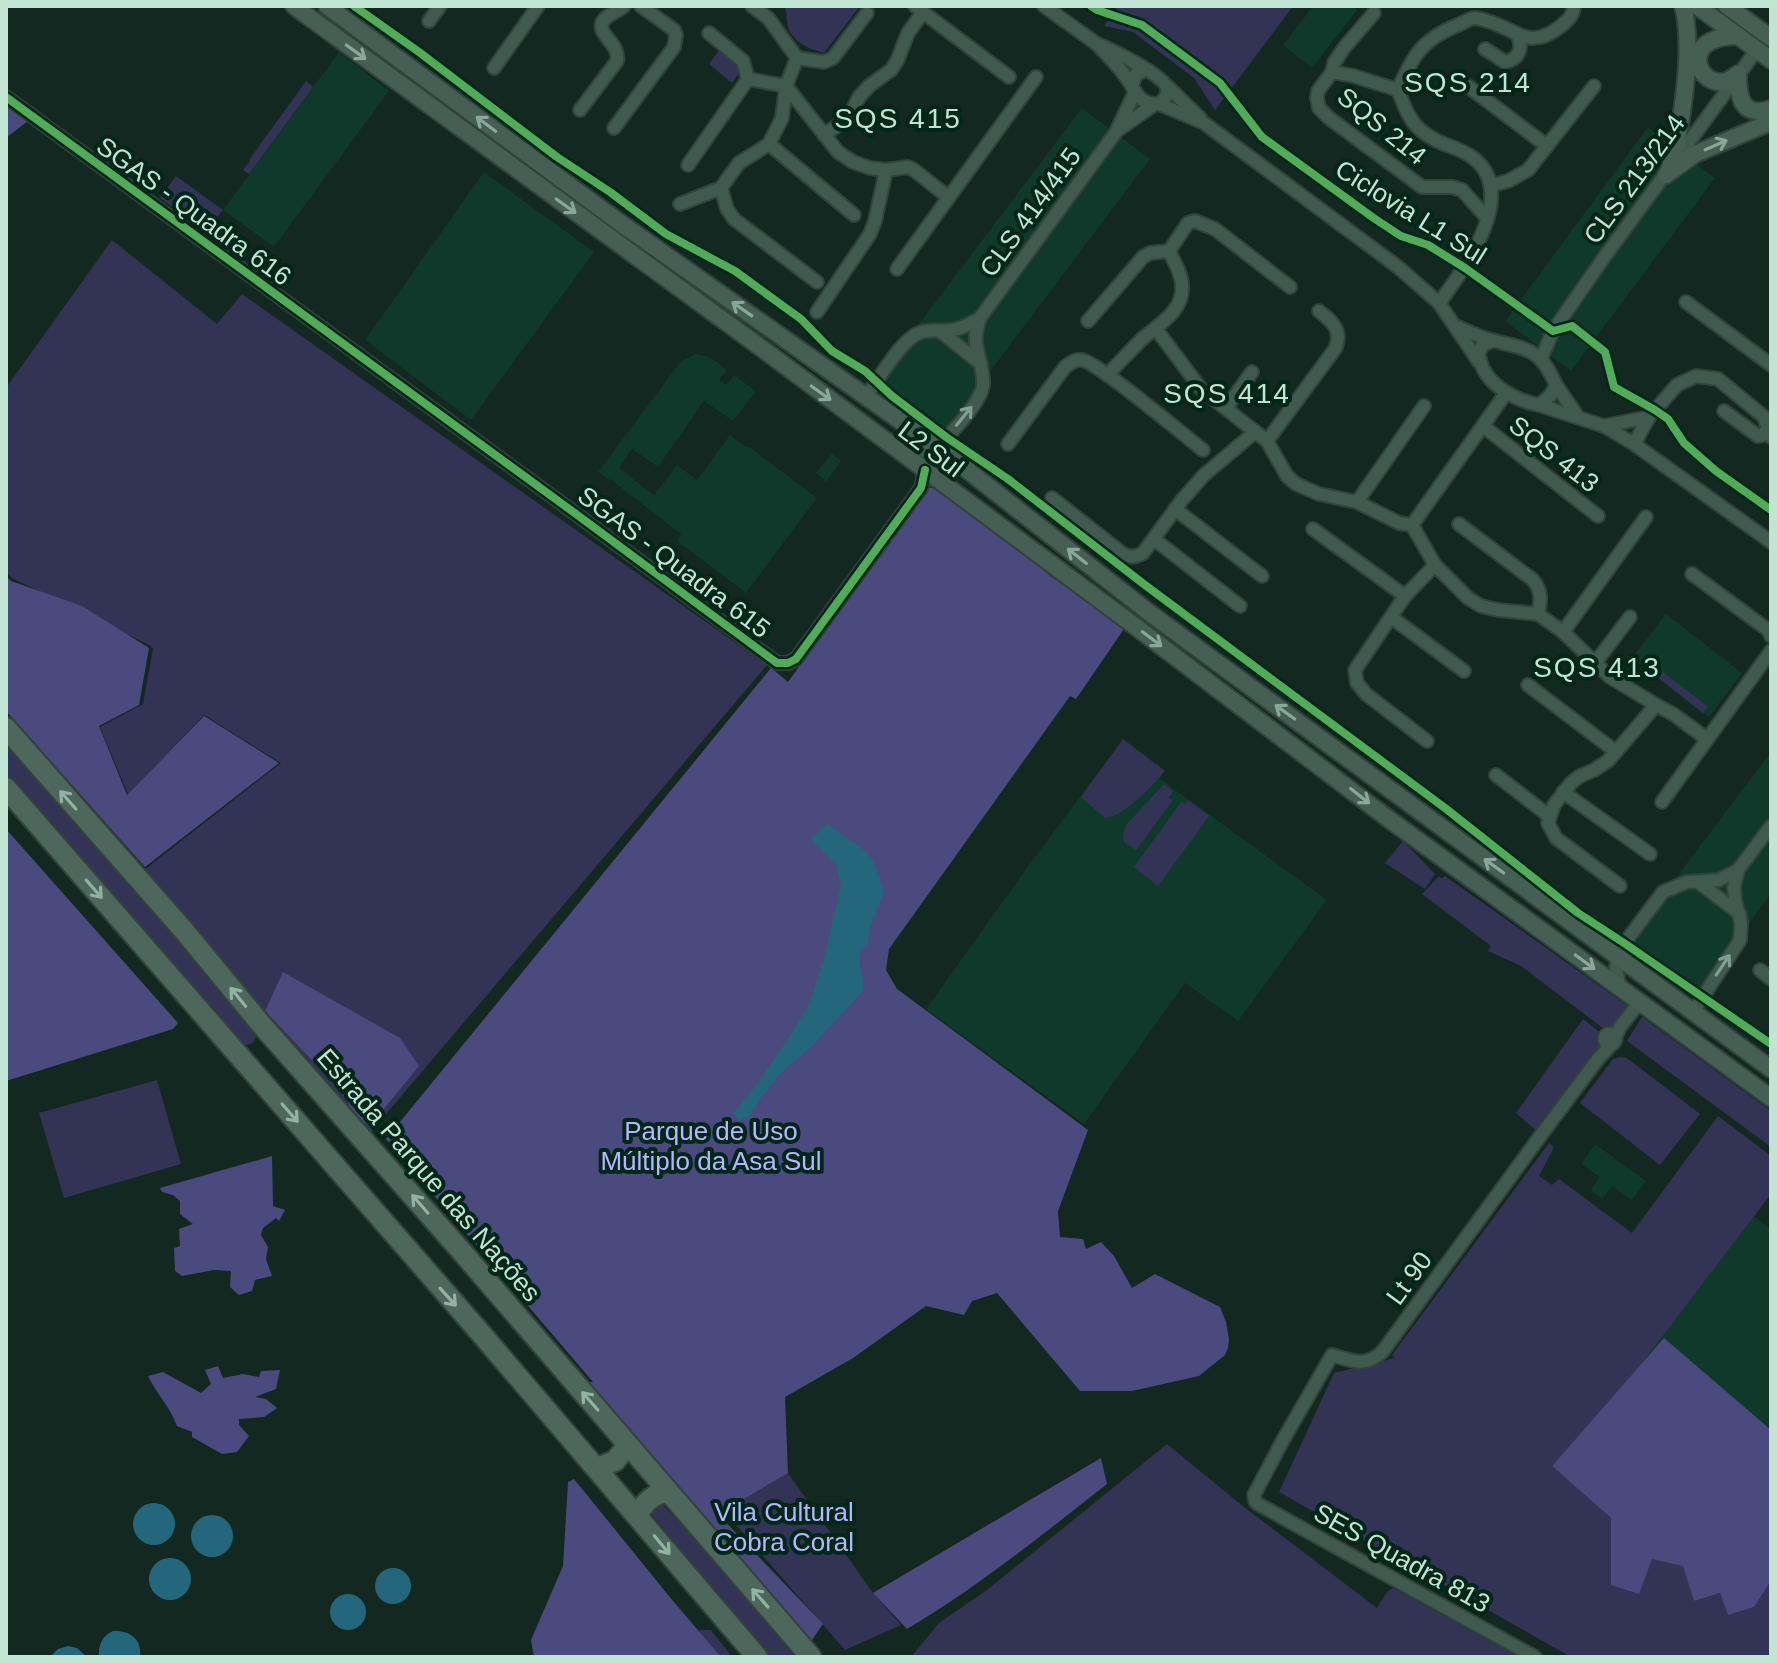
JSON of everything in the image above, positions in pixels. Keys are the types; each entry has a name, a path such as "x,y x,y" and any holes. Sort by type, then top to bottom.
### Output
{"highway":[{"name":"Estrada Parque das Nações","path":"6,728 811,1657"},
{"path":"6,788 597,1468 757,1657"},
{"path":"239,1054 254,1051 263,1045 260,1023"},
{"path":"266,1085 262,1069 265,1062 275,1056 290,1056"},
{"path":"597,1468 615,1461 628,1445"},
{"path":"637,1515 650,1498 668,1491"}],"main road":[{"name":"L2 Sul","path":"294,6 903,453 1386,817 1771,1098"},
{"name":"L2 Sul","path":"327,6 619,222 936,446 1151,614 1769,1068"},
{"path":"1667,173 1678,138 1686,67 1687,22 1683,6"},
{"path":"1697,6 1771,60"},
{"path":"1733,8 1771,38"},
{"path":"1738,36 1713,39 1698,54 1702,72 1709,79 1727,81 1738,74"},
{"path":"390,77 397,72 400,60"},
{"path":"1738,74 1738,88 1748,109 1757,113 1771,109"},
{"path":"1667,173 1695,154 1771,122"},
{"path":"791,371 796,361 805,355"},
{"path":"978,509 992,497 992,490"},
{"path":"1522,915 1533,909 1535,896"},
{"path":"1542,931 1546,919 1557,912"},
{"path":"1733,1069 1745,1063 1747,1051"},
{"path":"1755,1087 1757,1074 1769,1068"}],"street":[{"path":"429,21 440,6"},
{"path":"494,68 538,6"},
{"path":"580,110 617,61 619,54 601,26 624,6"},
{"path":"614,128 676,43 674,30 641,6"},
{"path":"752,6 768,18 797,58 824,62 833,58 867,13"},
{"path":"768,18 776,6"},
{"path":"1044,6 1097,44 1144,102 1157,104 1204,123"},
{"path":"1485,49 1505,62 1511,61 1520,51 1518,36 1544,36 1571,17 1574,6"},
{"path":"824,135 850,114 869,86 891,70 919,9 1009,77"},
{"name":"SQS 214","path":"1492,185 1485,170 1473,157 1423,134 1411,121 1398,90 1415,54 1430,39 1475,12 1518,36"},
{"name":"SQS 214","path":"1374,13 1339,54 1332,72 1318,91 1319,108 1422,187 1462,190 1487,218"},
{"path":"709,33 743,61 748,79"},
{"path":"1097,44 1154,73 1204,123 1398,267 1439,303 1495,384 1506,393 1604,426 1771,542"},
{"name":"CLS 213/214","path":"1537,350 1753,55"},
{"path":"680,204 721,188 739,163 769,144 782,118 786,86 797,58"},
{"path":"1134,89 1136,74 1146,70"},
{"name":"SQS 214","path":"1332,72 1398,90"},
{"path":"897,269 1036,77"},
{"path":"1457,78 1547,146"},
{"path":"748,79 786,86 838,152 853,162 886,170 908,167 948,197"},
{"path":"688,165 748,79"},
{"path":"1157,104 1166,97 1167,86"},
{"path":"1439,303 1478,244 1491,202 1492,185 1508,181 1528,170 1594,86"},
{"name":"CLS 414/415","path":"980,318 1116,132 1134,89"},
{"name":"SGAS - Quadra 616","path":"6,97 359,356"},
{"name":"CLS 414/415","path":"1116,132 1157,104"},
{"path":"769,144 854,215"},
{"path":"817,312 870,234 886,170"},
{"path":"721,188 727,209 734,219 817,282"},
{"path":"1088,321 1143,257 1169,251 1188,223 1195,221 1215,229 1290,287"},
{"path":"1107,375 1156,329 1180,300 1183,288 1179,270 1169,251"},
{"path":"1423,290 1452,286"},
{"path":"1686,302 1771,365"},
{"path":"1267,441 1335,349 1338,333 1335,324 1319,311"},
{"path":"866,397 907,340 918,333 964,327 980,318"},
{"path":"903,453 936,446 980,396 983,382 976,334 980,318"},
{"path":"1455,326 1487,339 1537,350 1578,417"},
{"path":"1156,329 1201,389 1267,441 1287,476 1296,484 1319,494 1357,502 1399,523 1412,525"},
{"path":"940,331 981,364"},
{"path":"1479,362 1479,351 1487,339"},
{"name":"SGAS - Quadra 615","path":"359,356 777,663 796,659 921,488 925,470"},
{"path":"1008,444 1065,367 1082,360 1107,375 1203,450"},
{"path":"1226,408 1252,372"},
{"path":"1634,444 1649,417 1677,385 1696,376 1718,379 1768,423 1763,435 1758,436 1724,411"},
{"path":"1539,405 1559,390"},
{"path":"1412,525 1506,393"},
{"path":"1357,502 1424,406"},
{"path":"1604,426 1649,417"},
{"name":"SQS 413","path":"1483,426 1598,516"},
{"path":"1052,498 1129,557 1143,553 1204,475 1255,432"},
{"path":"921,488 940,481"},
{"path":"1175,509 1262,576"},
{"path":"1563,632 1646,517"},
{"path":"1459,524 1533,580 1541,599 1538,614"},
{"path":"1412,525 1435,565 1468,598 1481,606 1498,610 1538,614 1563,632 1610,677 1673,714 1707,739"},
{"path":"1313,529 1405,596"},
{"path":"1154,539 1240,606"},
{"path":"1427,741 1366,694 1355,679 1356,667 1405,596 1435,565"},
{"path":"1692,574 1768,630 1771,636"},
{"path":"1391,617 1464,671"},
{"path":"1595,663 1630,617"},
{"path":"1662,802 1771,651"},
{"path":"1528,685 1615,751"},
{"path":"1620,886 1556,838 1548,823 1549,816 1571,783 1608,761 1656,705"},
{"path":"1496,775 1549,816"},
{"path":"1563,792 1650,854"},
{"path":"1693,1012 1740,940 1742,931 1734,887 1738,870 1771,826"},
{"path":"1620,989 1618,957 1624,943 1663,892 1687,882 1719,880 1738,870"},
{"path":"1698,881 1740,914"},
{"path":"1760,970 1771,979"},
{"name":"Lt 90","path":"1255,1493 1332,1355 1364,1362 1374,1360 1383,1351 1639,1003"},
{"name":"SES Quadra 813","path":"1255,1493 1258,1504 1535,1657"}],"shaded area":[{"path":"1313,6 1353,6 1357,10 1312,68 1283,45"},
{"path":"339,52 389,91 274,247 223,210"},
{"path":"1082,108 1150,159 940,438 872,386"},
{"path":"1648,127 1715,178 1571,371 1505,321"},
{"path":"484,172 594,252 471,420 365,340"},
{"path":"696,354 710,357 727,370 719,380 726,385 734,375 756,391 733,421 704,401 658,467 632,449 619,468 654,495 677,465 697,480 730,435 817,498 746,593 677,541 681,534 598,472 681,361"},
{"path":"832,453 841,461 826,482 816,473"},
{"path":"1666,614 1742,673 1709,717 1632,658"},
{"path":"1123,739 1165,771 1159,778 1327,900 1238,1021 1185,983 1084,1124 926,1009"},
{"path":"1771,752 1771,894 1697,991 1629,940"},
{"path":"1595,1144 1646,1181 1632,1200 1612,1186 1602,1199 1591,1190 1600,1177 1581,1164"},
{"path":"1742,1208 1771,1229 1771,1501 1768,1451 1631,1357"}],"green space":[{"path":"786,6 860,6 824,53 808,47 790,33"},
{"path":"1118,6 1293,6 1215,110 1194,78 1133,32 1104,26"},
{"path":"720,49 744,66 732,83 709,64"},
{"path":"306,81 313,87 249,174 243,170 249,160"},
{"path":"6,103 28,121 6,138"},
{"path":"176,176 223,210 206,231 160,198"},
{"path":"112,240 217,324 242,294 767,665 370,1133 144,870 281,763 204,715 128,794 100,727 143,704 153,649 12,578 6,572 6,388"},
{"name":"Parque de Uso Múltiplo da Asa Sul","path":"941,487 1023,549 1050,576 1084,594 1126,626 1076,699 1070,696 889,949 886,970 897,989 1088,1130 1058,1211 1060,1237 1083,1239 1086,1249 1101,1242 1114,1256 1132,1288 1155,1274 1220,1307 1226,1322 1228,1348 1225,1355 1199,1376 1132,1391 1080,1391 997,1293 972,1301 964,1315 926,1306 853,1358 785,1397 788,1473 724,1511 716,1512 823,1624 807,1643 585,1382 593,1382 386,1139 771,668 788,682 928,488"},
{"path":"6,576 11,581 82,606 149,648 139,705 99,726 127,795 204,716 279,763 145,867 6,711"},
{"path":"1657,667 1708,707 1703,713 1652,673"},
{"path":"6,737 255,1031 253,1043 241,1043 169,965 6,775"},
{"path":"1123,739 1165,771 1129,806 1105,818 1081,797"},
{"path":"1164,784 1173,791 1169,798 1173,800 1136,850 1124,842 1126,825"},
{"path":"1188,800 1209,816 1158,886 1134,867 1181,802 1185,804"},
{"path":"6,829 178,1023 173,1029 6,1081"},
{"path":"1403,841 1435,874 1425,889 1385,863"},
{"path":"1445,876 1632,1009 1612,1032 1608,1032 1521,966 1488,951 1491,946 1422,894 1438,877"},
{"path":"283,972 400,1038 419,1066 378,1116 366,1124 355,1117 350,1109 353,1087 326,1075 265,1011"},
{"path":"1642,1017 1771,1111 1771,1147 1627,1041"},
{"path":"1583,1019 1604,1039 1598,1059 1541,1135 1516,1113"},
{"path":"1627,1058 1700,1114 1660,1165 1580,1103 1613,1059"},
{"path":"157,1080 181,1164 64,1198 39,1113"},
{"path":"1718,1116 1771,1156 1771,1194 1639,1367 1552,1466 1652,1558 1684,1566 1694,1601 1720,1593 1754,1607 1771,1581 1771,1657 1571,1657 1279,1492 1334,1373 1395,1358 1392,1355 1549,1143 1554,1147 1539,1176 1552,1185 1559,1179 1632,1233"},
{"path":"272,1156 273,1206 285,1210 279,1221 276,1218 263,1228 261,1235 268,1247 266,1259 272,1276 255,1280 252,1291 239,1295 230,1287 231,1271 214,1270 182,1276 175,1271 174,1248 180,1246 179,1229 193,1224 180,1214 180,1201 160,1188"},
{"path":"1664,1338 1771,1430 1771,1581 1754,1607 1728,1615 1720,1593 1694,1601 1683,1566 1652,1559 1639,1594 1611,1585 1611,1518 1552,1466"},
{"path":"218,1366 223,1378 243,1374 259,1377 261,1371 280,1370 276,1389 255,1397 266,1399 277,1408 264,1417 239,1419 239,1425 249,1436 237,1452 222,1454 192,1437 192,1432 177,1426 148,1376 163,1372 201,1393 211,1384 205,1370"},
{"path":"1167,1444 1377,1608 1393,1588 1519,1657 911,1657 939,1623 987,1590"},
{"path":"1101,1458 1107,1484 984,1578 907,1629 873,1593"},
{"name":"Vila Cultural Cobra Coral","path":"788,1473 873,1593 901,1625 845,1650 724,1511"},
{"path":"574,1479 721,1657 534,1657 531,1640 563,1566 568,1482"},
{"path":"657,1505 663,1505 743,1588 803,1657 769,1657 653,1516 652,1510"},
{"path":"700,1630 711,1630 732,1657 688,1657"}],"water":[{"path":"827,824 865,851 874,863 884,892 870,927 868,943 861,950 859,961 863,991 810,1048 782,1072 749,1117 739,1121 733,1113 752,1091 810,1003 825,954 841,885 836,864 811,839"},
{"path":"154,1503 169,1509 175,1524 169,1539 154,1545 139,1539 133,1524 139,1509"},
{"path":"212,1515 227,1521 233,1536 227,1551 212,1557 197,1551 191,1536 197,1521"},
{"path":"170,1558 185,1564 191,1579 185,1594 170,1600 155,1594 149,1579 155,1564"},
{"path":"393,1568 406,1573 411,1586 406,1599 393,1604 380,1599 375,1586 380,1573"},
{"path":"348,1594 361,1599 366,1612 361,1625 348,1630 335,1625 330,1612 335,1599"},
{"path":"113,1631 134,1637 140,1657 99,1657 102,1641"},
{"path":"68,1646 77,1648 87,1657 50,1657 58,1649"}],"cycle path":[{"path":"354,6 666,234 735,271 801,319 832,351 865,371 892,396 1008,479 1445,808 1578,913 1771,1044"},
{"name":"Ciclovia L1 Sul","path":"1091,6 1142,25 1220,83 1262,137 1375,219 1401,236 1428,245 1465,268 1553,331 1572,326 1605,352 1614,387 1668,419 1684,443 1716,471 1771,510"},
{"path":"6,97 777,663 796,659 921,488 925,470"}],"district":[{"name":"SQS 214","path":"1468,82"},
{"name":"SQS 415","path":"898,118"},
{"name":"SQS 414","path":"1227,393"},
{"name":"SQS 413","path":"1597,667"}]}
